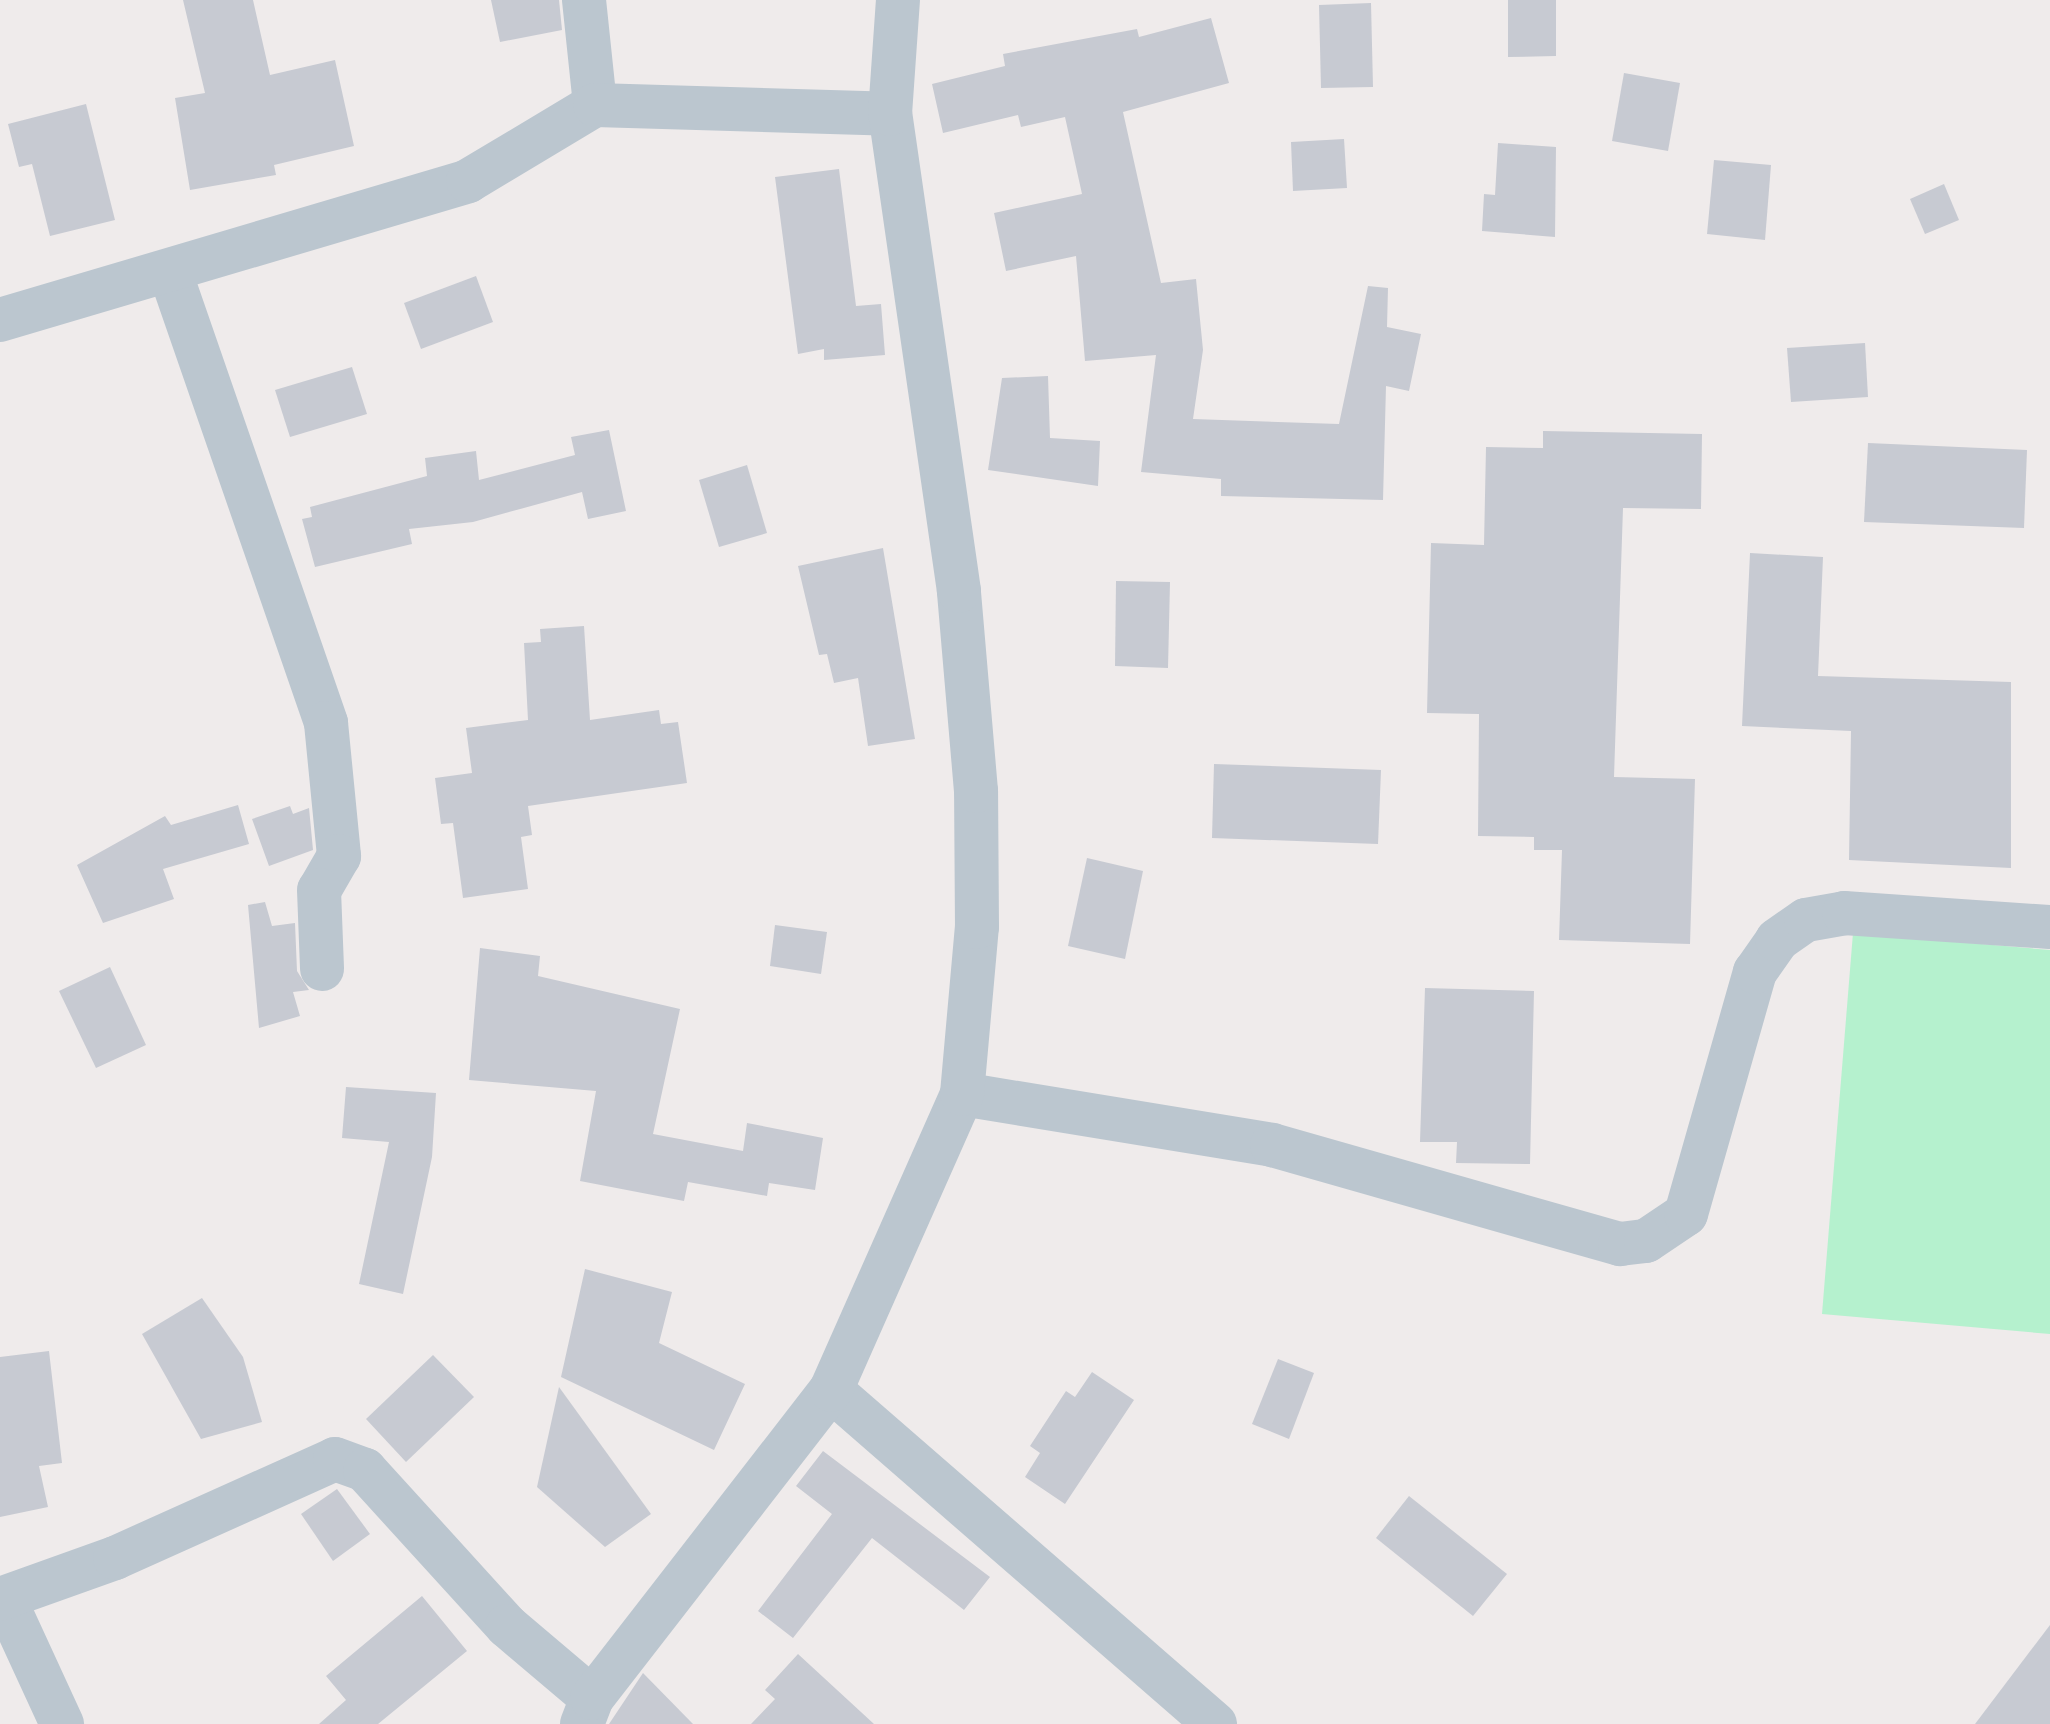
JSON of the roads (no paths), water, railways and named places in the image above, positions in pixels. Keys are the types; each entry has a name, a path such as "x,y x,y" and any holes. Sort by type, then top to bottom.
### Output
{"street":[{"path":"584,0 595,105"},
{"path":"62,1724 2,1598 115,1558 335,1459 365,1470 587,1711 831,1390 962,1094 977,927 976,791 959,591 890,114 898,0"},
{"path":"0,320 468,181 595,105 890,114"},
{"path":"170,272 326,723 339,856 319,890 322,969"},
{"path":"962,1094 1272,1145 1620,1244 1646,1241 1686,1214 1755,972 1777,940 1806,920 1844,913 2050,927"},
{"path":"831,1390 1215,1724"}]}
